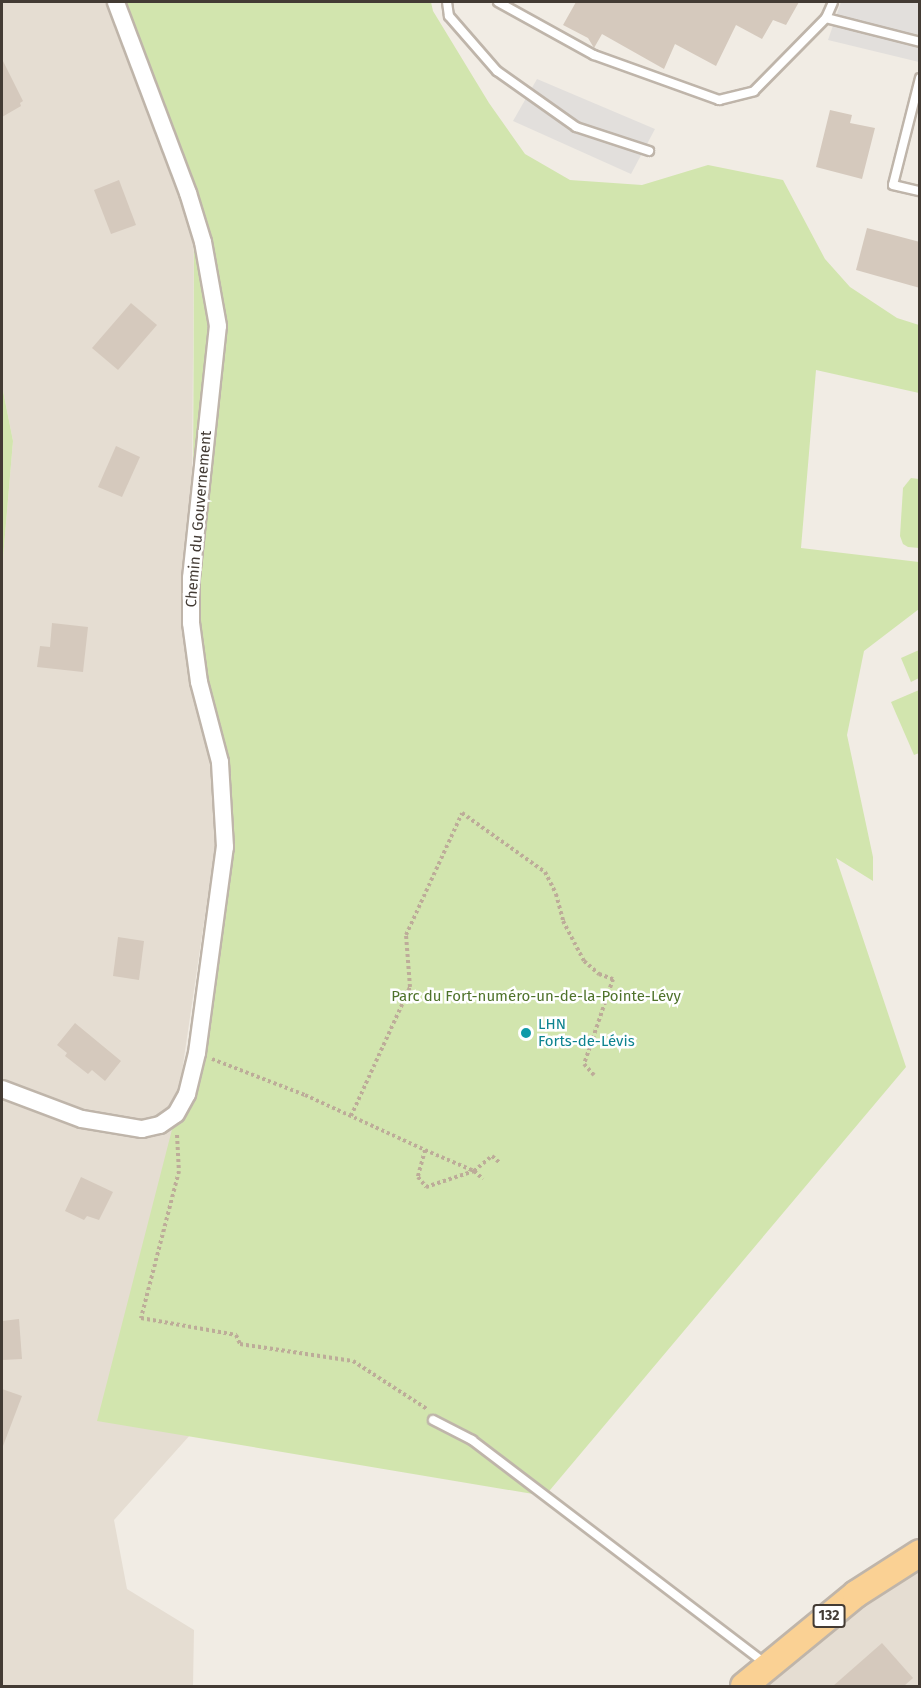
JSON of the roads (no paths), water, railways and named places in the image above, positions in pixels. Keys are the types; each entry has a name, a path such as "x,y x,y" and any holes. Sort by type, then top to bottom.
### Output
{"main road":[{"name":"132","path":"744,1686 856,1594 920,1553"}],"street":[{"name":"Chemin du Gouvernement","path":"2,1089 82,1119 142,1129 160,1125 176,1114 187,1094 197,1053 225,847 220,762 199,682 191,623 191,578 218,326 203,242 189,193 116,2"}],"lane":[{"path":"447,2 449,16 497,71 576,127 649,151"},
{"path":"498,2 594,55 719,100 754,91 826,18 833,2"},
{"path":"826,18 920,42"},
{"path":"920,78 893,185 920,191"},
{"path":"433,1420 472,1440 769,1666"}],"place":[{"name":"LHN Forts-de-Lévis","path":"526,1033"}],"park label":[{"name":"Parc du Fort-numéro-un-de-la-Pointe-Lévy","path":"536,997"}]}
